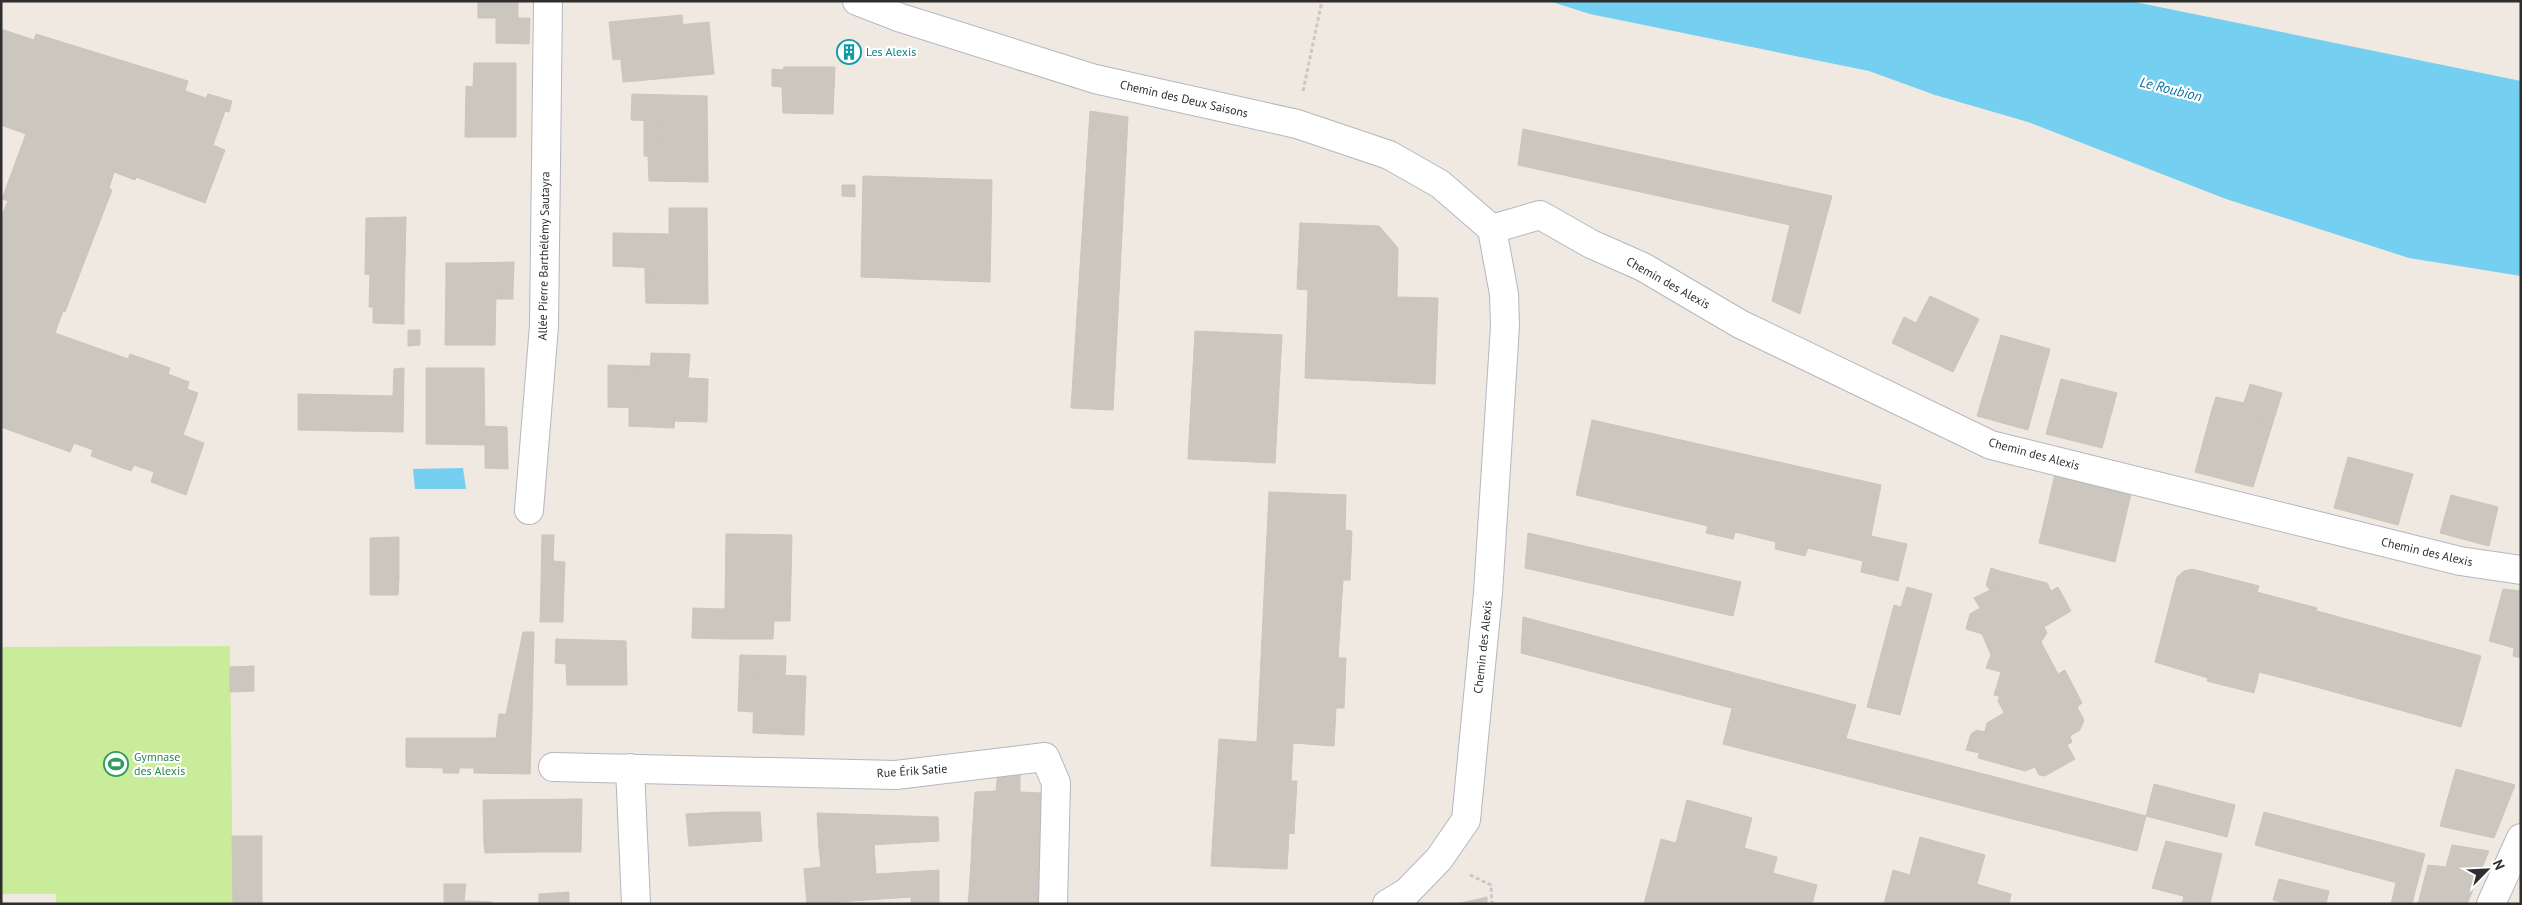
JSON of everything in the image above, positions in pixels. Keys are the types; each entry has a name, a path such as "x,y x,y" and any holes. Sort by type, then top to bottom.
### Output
{"street":[{"name":"Allée Pierre Barthélémy Sautayra","path":"530,510 544,326 548,1"},
{"name":"Chemin des Deux Saisons","path":"857,1 901,18 1095,79 1297,124 1389,155 1440,184 1492,229"},
{"name":"Chemin des Alexis","path":"1386,904 1407,892 1439,859 1466,820 1488,593 1505,326 1504,294 1492,229 1540,215 1591,244 1643,267 1740,324 1991,444 2460,560 2521,570"},
{"name":"Rue Érik Satie","path":"553,767 896,775 1045,757 1056,783 1053,904"},
{"path":"630,768 636,904"},
{"path":"2491,904 2521,838"}],"path":[{"path":"1297,124 1322,1"}],"green space":[{"name":"Gymnase des Alexis","path":"230,646 233,904 56,904 56,894 1,894 1,647"}],"water":[{"name":"Le Roubion","path":"1549,1 2130,1 2521,81 2521,276 2409,258 2226,199 2028,122 1935,95 1869,71 1590,14"},
{"path":"463,468 466,489 415,489 413,469"}],"building":[{"path":"478,1 518,1 518,18 530,18 529,44 496,43 496,18 478,18"},
{"path":"682,15 683,25 648,28 649,37 619,40 621,59 613,60 609,22"},
{"path":"709,22 714,74 623,82 619,40 649,37 648,28"},
{"path":"1,29 34,40 36,34 188,81 185,91 206,98 208,94 232,101 229,112 225,111 213,145 225,150 205,203 136,177 135,180 114,172 109,188 112,190 65,312 63,311 55,333 128,359 130,354 170,368 168,374 189,382 187,389 198,393 183,435 204,443 186,495 151,482 154,472 134,465 131,471 91,456 93,450 74,443 70,452 1,427 1,218 8,201 2,199 26,134 1,125"},
{"name":"Les Alexis","path":"839,46 859,47 858,59 838,58"},
{"path":"474,63 516,63 516,137 465,137 466,86 473,87"},
{"path":"784,67 835,67 833,114 783,113 782,87 772,86 772,69 783,70"},
{"path":"632,94 707,96 708,182 649,181 648,156 669,157 669,144 660,143 659,121 631,120"},
{"path":"1090,111 1128,117 1113,410 1071,408"},
{"path":"644,120 659,121 660,143 669,144 669,157 644,156"},
{"path":"1523,129 1832,196 1800,314 1772,301 1790,225 1518,165"},
{"path":"863,176 992,180 990,282 861,277"},
{"path":"842,185 855,185 855,197 842,196"},
{"path":"669,208 707,208 708,304 646,303 645,279 653,280 653,268 613,266 613,233 669,234"},
{"path":"406,217 404,309 369,307 370,275 365,274 366,218"},
{"path":"1300,223 1379,226 1398,248 1397,297 1438,298 1435,384 1305,378 1308,290 1297,289"},
{"path":"514,262 513,290 496,290 495,345 445,345 446,279 468,279 469,263"},
{"path":"446,263 469,263 468,279 446,279"},
{"path":"645,268 653,268 653,280 645,279"},
{"path":"496,290 513,290 513,299 496,299"},
{"path":"1930,296 1979,319 1953,372 1892,343 1904,317 1916,323"},
{"path":"373,307 404,309 404,324 373,323"},
{"path":"408,330 420,330 420,345 408,346"},
{"path":"1195,331 1282,335 1275,463 1188,459"},
{"path":"2001,335 2050,349 2028,430 1977,416"},
{"path":"651,353 690,354 688,378 708,379 707,422 674,421 675,416 647,414 647,408 608,407 608,365 635,366 634,375 650,375"},
{"path":"635,366 650,366 650,375 634,375"},
{"path":"404,368 403,432 298,430 298,394 393,396 394,369"},
{"path":"426,368 484,368 485,445 426,444"},
{"path":"2061,379 2117,393 2102,448 2046,434"},
{"path":"2250,384 2282,393 2274,419 2258,416 2256,426 2211,413 2216,397 2244,403"},
{"path":"629,408 647,408 647,414 675,416 674,428 629,426"},
{"path":"2211,413 2256,426 2258,416 2274,419 2253,487 2195,472"},
{"path":"1592,420 1881,485 1871,536 1907,544 1898,581 1861,572 1863,561 1808,548 1805,556 1775,549 1776,542 1735,532 1733,539 1706,533 1708,526 1576,495"},
{"path":"485,426 507,427 508,469 485,468"},
{"path":"2348,457 2413,474 2398,525 2334,508"},
{"path":"2055,474 2131,494 2115,562 2039,543"},
{"path":"1269,492 1346,495 1345,530 1352,531 1350,580 1343,580 1338,658 1346,658 1344,708 1336,708 1334,746 1293,743 1291,781 1297,781 1294,834 1289,833 1287,869 1211,866 1219,739 1257,742"},
{"path":"2451,495 2498,507 2489,546 2440,533"},
{"path":"1528,533 1741,582 1733,616 1525,568"},
{"path":"726,534 739,534 738,609 725,609"},
{"path":"739,534 792,535 790,621 774,621 773,639 725,639 725,609 738,609"},
{"path":"542,535 554,535 553,561 565,562 564,586 541,586"},
{"path":"399,537 399,578 370,578 370,538"},
{"path":"1991,568 2003,572 1998,589 1990,590 1986,585"},
{"path":"2192,569 2259,586 2257,592 2317,608 2298,682 2259,672 2254,693 2207,681 2208,678 2155,662 2177,577 2184,571"},
{"path":"2003,572 2047,583 2051,591 2058,587 2071,611 2044,627 2047,633 2041,642 2058,674 2065,670 2082,703 2077,707 2084,720 2080,730 2070,736 2072,742 2067,745 2075,759 2045,776 2039,775 2035,767 2025,771 1978,758 1987,723 2004,713 2007,718 2017,712 2011,699 1994,695 2001,672 2009,668 2004,659 1991,655 1982,634 1966,629 1970,614 1980,608 1974,598 1994,588 1998,589"},
{"path":"370,578 399,578 398,595 370,595"},
{"path":"541,586 564,586 563,622 540,622"},
{"path":"1907,587 1932,594 1900,715 1867,707 1894,605 1901,607"},
{"path":"2503,589 2521,591 2521,658 2513,656 2514,648 2489,641"},
{"path":"693,608 725,609 725,639 692,638"},
{"path":"2317,611 2481,656 2461,727 2298,682"},
{"path":"1523,617 1856,705 1846,738 1521,653"},
{"path":"523,632 534,632 532,715 506,714"},
{"path":"556,639 626,641 627,685 567,685 566,664 555,663"},
{"path":"740,655 786,656 785,676 754,674 753,712 738,711"},
{"path":"1991,655 2004,659 2009,668 2001,672 1986,668"},
{"path":"254,666 254,691 230,692 230,667"},
{"path":"754,674 806,676 804,735 753,733"},
{"path":"2000,696 2011,699 2017,712 2007,718 1998,701"},
{"path":"1732,709 2127,811 2117,846 1723,744"},
{"path":"499,714 532,715 530,774 474,773 474,768 459,768 459,773 443,773 443,768 406,767 406,738 496,738"},
{"path":"1977,730 1985,732 1980,753 1966,750 1971,734"},
{"path":"2456,769 2515,785 2494,838 2440,826"},
{"path":"998,771 1020,773 1020,792 1041,793 1043,843 972,838 975,792 996,791"},
{"path":"2154,784 2235,805 2227,837 2146,816"},
{"path":"582,799 581,852 540,852 539,842 484,844 483,800"},
{"path":"1687,800 1752,818 1740,864 1817,885 1812,904 1644,904 1661,839 1676,843"},
{"path":"2127,811 2146,816 2137,851 2117,846"},
{"path":"760,812 762,841 689,846 686,814"},
{"path":"2264,812 2425,854 2416,888 2255,845"},
{"path":"817,813 938,817 939,841 819,848"},
{"path":"232,836 262,836 262,904 233,904"},
{"path":"1920,837 1985,855 1973,898 1994,904 1884,904 1893,870 1910,875"},
{"path":"972,838 1043,843 1044,872 971,863"},
{"path":"2166,841 2222,854 2210,903 2152,888"},
{"path":"539,842 540,852 485,853 484,844"},
{"path":"874,844 876,874 939,870 939,904 911,904 911,897 807,904 804,869 821,867 819,848"},
{"path":"2452,845 2489,851 2467,904 2418,904 2428,865 2446,867"},
{"path":"1744,848 1777,857 1773,873 1740,864"},
{"path":"971,863 1044,872 1043,895 969,893"},
{"path":"2279,879 2329,891 2326,904 2287,904 2273,900"},
{"path":"2396,883 2416,888 2412,904 2391,904"},
{"path":"444,884 466,884 464,901 444,900"},
{"path":"1976,884 2011,894 2009,904 1994,904 1973,898"},
{"path":"569,892 569,904 539,904 539,894"},
{"path":"969,893 1010,895 1009,904 968,904"},
{"path":"1010,893 1043,895 1042,904 1009,904"},
{"path":"2184,896 2210,903 2182,904"},
{"path":"1487,897 1487,904 1457,904"},
{"path":"444,900 492,902 492,904 444,904"}],"place":[{"name":"Les Alexis","path":"849,52"},
{"name":"Gymnase des Alexis","path":"116,764"}]}
